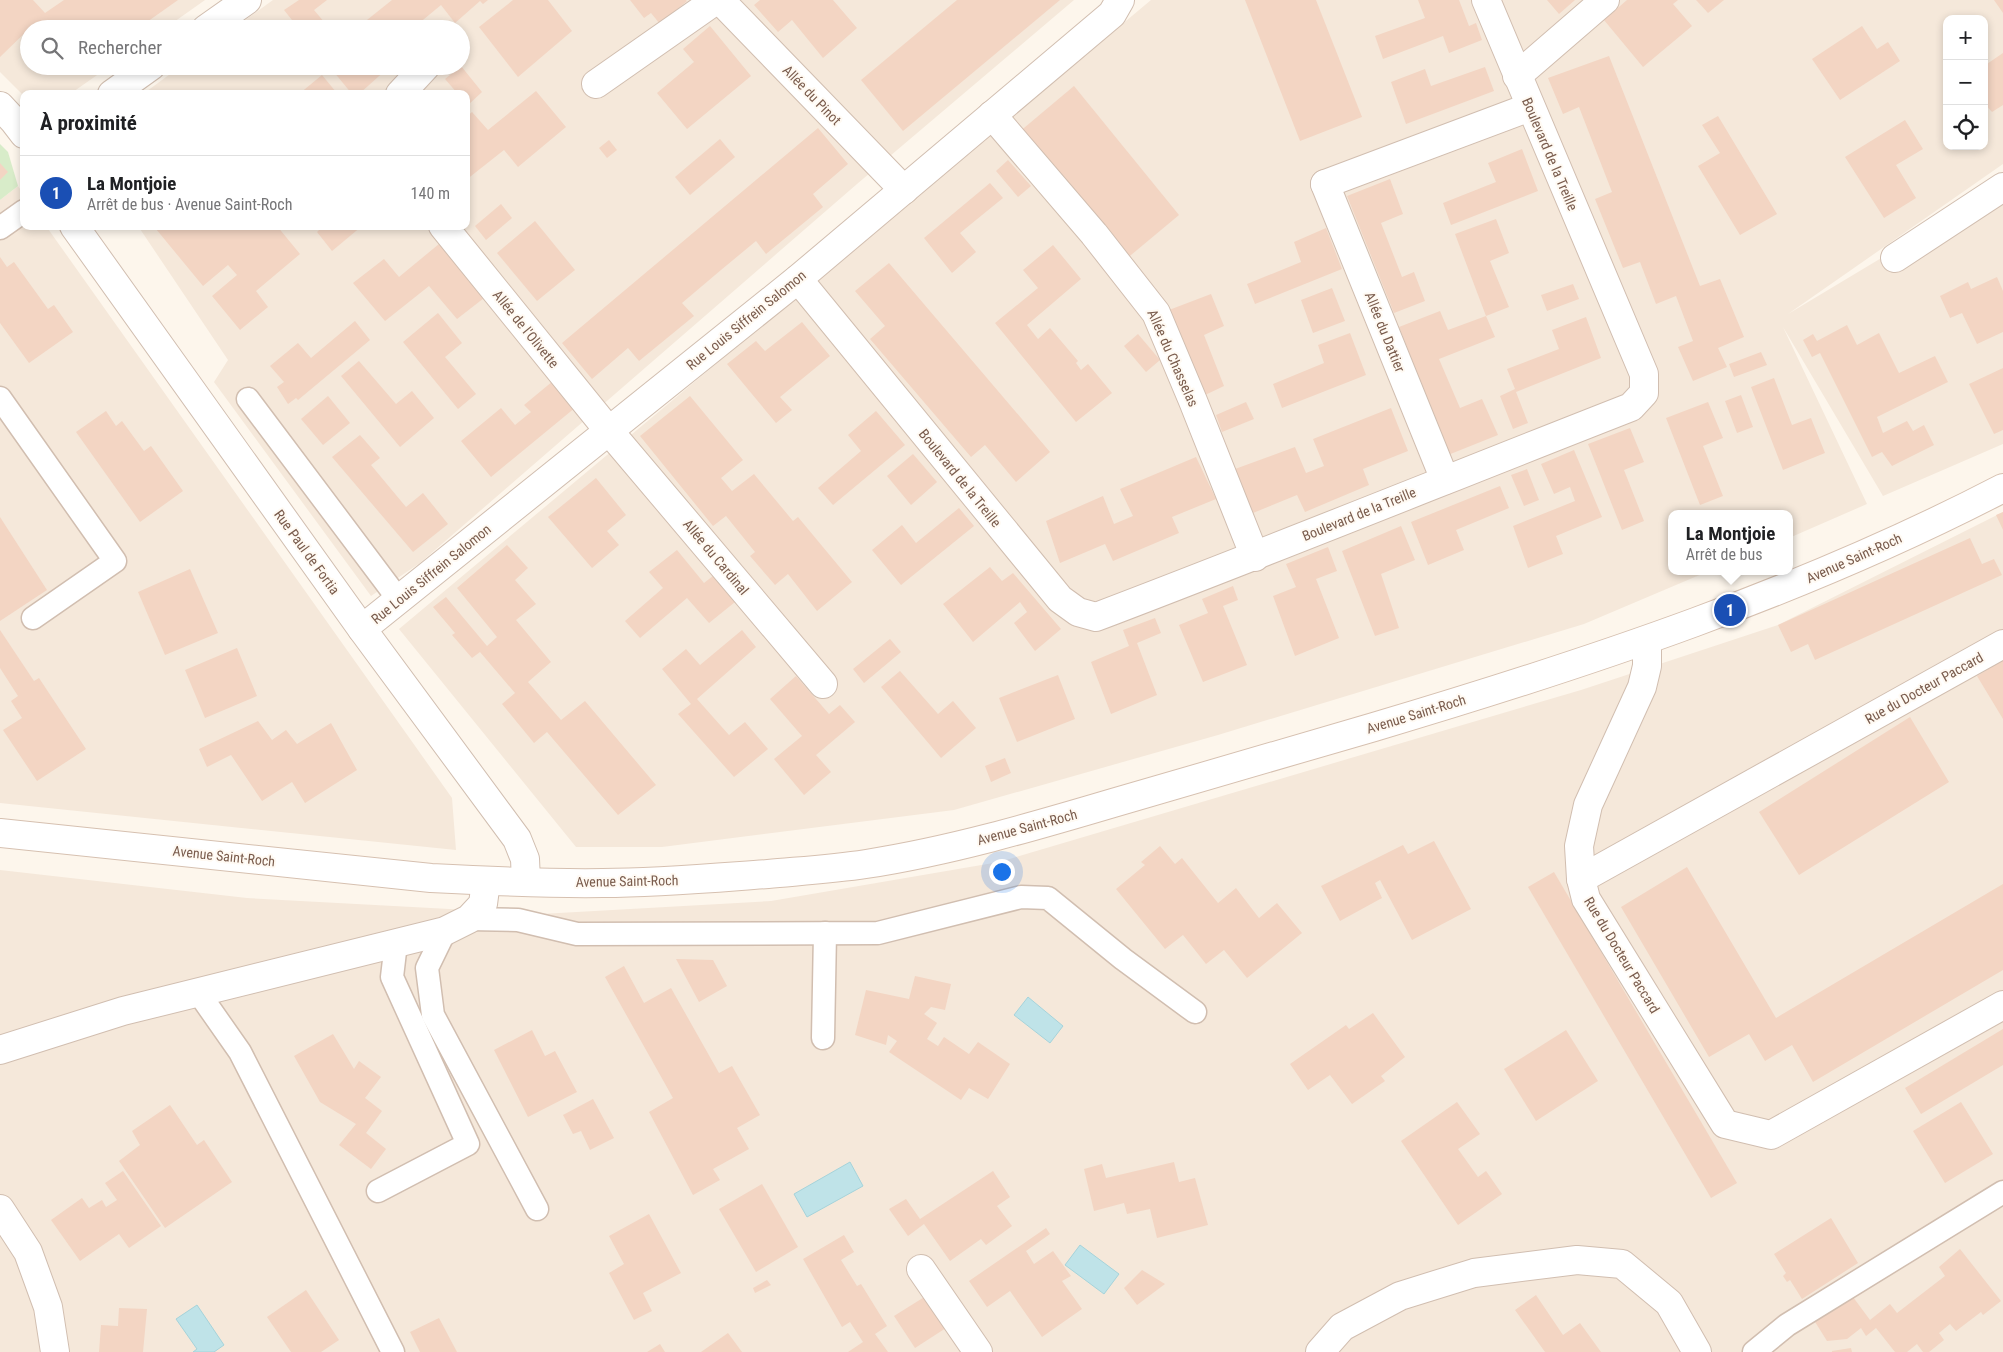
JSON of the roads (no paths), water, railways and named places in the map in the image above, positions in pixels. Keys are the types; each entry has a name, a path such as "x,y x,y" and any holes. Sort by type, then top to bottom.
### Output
{"street":[{"path":"219,20 247,0"},
{"path":"596,84 716,0"},
{"name":"Allée du Pinot","path":"720,0 904,190"},
{"name":"Rue Louis Siffrein Salomon","path":"362,629 798,279 1112,14 1120,0"},
{"name":"Boulevard de la Treille","path":"798,279 1060,599 1078,612 1096,617 1631,408 1644,394 1644,374 1486,0"},
{"path":"1517,76 1605,0"},
{"path":"118,90 138,75"},
{"path":"404,90 418,75"},
{"path":"0,106 20,129"},
{"name":"Allée du Dattier","path":"1445,480 1325,184 1530,107"},
{"name":"Allée du Chasselas","path":"992,115 1094,234 1156,313 1255,556"},
{"path":"1895,258 2003,187"},
{"name":"Rue Paul de Fortia","path":"77,230 362,629 516,838 525,859 526,881"},
{"name":"Allée de l'Olivette","path":"446,230 609,431"},
{"name":"Allée du Cardinal","path":"609,431 823,684"},
{"name":"Avenue Saint-Roch","path":"0,833 431,878 486,881 601,884 699,880 866,864 941,849 1020,830 1456,702 1647,641 1826,571 1967,507 2003,488"},
{"path":"1581,879 1579,846 1588,805 1642,687 1647,666 1647,641"},
{"name":"Rue du Docteur Paccard","path":"2003,644 1581,879 1586,898 1725,1124 1771,1135 2003,1006"},
{"path":"0,1050 123,1011 445,931 469,919 482,904 486,881"},
{"path":"0,1209 28,1252 48,1307 55,1352"},
{"path":"1320,1352 1342,1327 1400,1296 1474,1273 1578,1260 1622,1264 1669,1303 1697,1352"},
{"path":"921,1270 978,1352"}],"lane":[{"path":"0,228 20,214"},
{"path":"0,398 115,561 32,618"},
{"path":"248,399 400,600"},
{"path":"469,919 518,920 577,934 878,933 1021,897 1048,898 1123,959 1195,1012"},
{"path":"445,931 426,968 433,1015 537,1209"},
{"path":"823,1038 825,933"},
{"path":"378,1191 468,1144 392,978 396,943"},
{"path":"198,992 240,1052 393,1352"},
{"path":"1754,1352 1787,1325 2003,1192"}],"water":[{"path":"1028,997 1063,1026 1050,1043 1014,1015"},
{"path":"850,1162 863,1186 807,1217 794,1194"},
{"path":"1080,1245 1119,1274 1104,1294 1065,1265"},
{"path":"197,1305 224,1345 214,1352 193,1352 197,1349 176,1319"}],"place":[{"name":"La Montjoie","path":"1730,610"}]}
